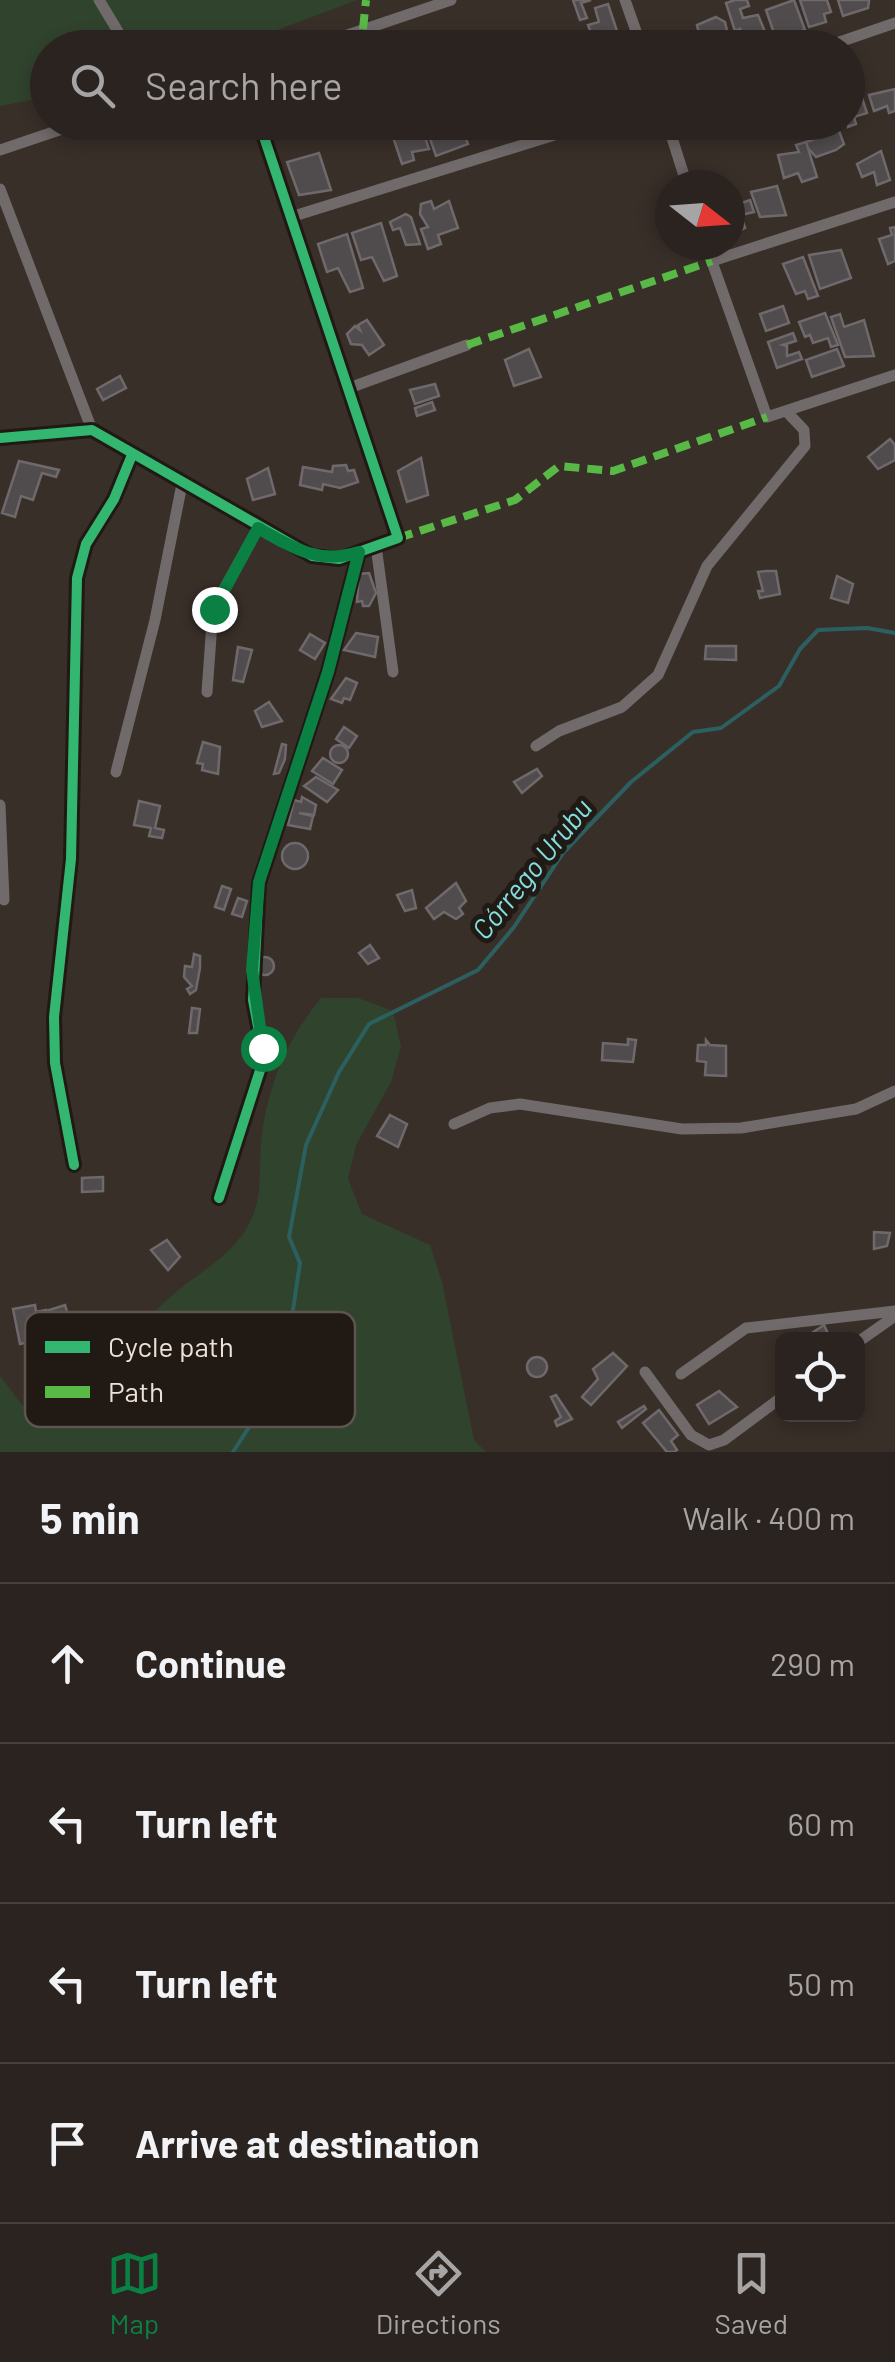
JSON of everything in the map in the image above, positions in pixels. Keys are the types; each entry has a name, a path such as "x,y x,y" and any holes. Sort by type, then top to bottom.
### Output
{"street":[{"path":"99,0 117,30"},
{"path":"363,30 451,0"},
{"path":"625,0 636,30"},
{"path":"865,33 895,22"},
{"path":"0,150 30,140"},
{"path":"0,438 92,430 312,556 339,558 398,538 266,140"},
{"path":"294,216 538,140"},
{"path":"673,140 682,170"},
{"path":"0,189 92,430"},
{"path":"895,202 712,261 767,416 895,375"},
{"path":"349,388 467,345"},
{"path":"536,746 559,730 622,707 658,675 713,557 806,446 804,430 786,412"},
{"path":"74,1164 55,1064 54,1017 71,859 77,578 86,544 114,499 132,455"},
{"path":"116,772 155,620 182,484"},
{"path":"207,692 214,609 258,528"},
{"path":"376,546 393,672"},
{"path":"219,1198 264,1058 253,1000 259,882 328,672 359,552"},
{"path":"0,805 4,900"},
{"path":"454,1124 490,1108 520,1104 682,1130 741,1128 856,1109 895,1091"},
{"path":"865,1337 895,1313"},
{"path":"681,1374 746,1328 818,1316 895,1313"},
{"path":"645,1372 691,1435 709,1445 724,1440 775,1402"}],"green space":[{"path":"0,0 357,0 277,30 30,30 30,100 0,106"},
{"path":"321,998 358,998 393,1011 401,1046 391,1082 356,1145 348,1179 362,1214 430,1245 442,1282 474,1440 486,1452 0,1452 0,1376 25,1408 25,1427 355,1427 355,1312 155,1312 225,1254 247,1227 257,1201 262,1135 270,1097 299,1029"}],"building":[{"path":"573,0 591,0 581,3 587,18 580,20"},
{"path":"747,0 749,6 740,9 743,18 758,15 764,30 735,30 726,3"},
{"path":"794,0 805,30 773,30 766,10"},
{"path":"800,0 827,0 831,12 824,14 826,22 809,27"},
{"path":"838,0 869,0 868,8 843,16"},
{"path":"608,4 617,30 590,30 588,25 599,22 595,8"},
{"path":"716,17 725,22 727,30 698,30 697,25"},
{"path":"895,89 895,111 889,113 887,106 874,111 869,95"},
{"path":"394,140 426,140 429,149 412,152 414,160 402,164"},
{"path":"430,140 467,140 468,144 436,156"},
{"path":"842,140 844,144 816,157 806,142"},
{"path":"806,142 817,177 802,182 798,173 784,178 778,155 799,152 796,145"},
{"path":"881,151 890,180 877,185 874,172 862,177 857,164"},
{"path":"319,153 331,190 299,195 287,162"},
{"path":"777,186 786,215 760,217 751,192"},
{"path":"750,200 754,212 745,214 745,202"},
{"path":"431,201 434,209 449,201 458,228 438,235 441,244 428,249 421,229 428,227 420,214 421,204"},
{"path":"406,214 411,217 420,244 406,245 400,228 393,230 390,222"},
{"path":"381,223 397,276 384,281 372,257 361,260 352,233"},
{"path":"895,227 895,261 888,264 879,239 892,235 890,228"},
{"path":"347,234 363,288 350,292 338,268 327,272 318,244"},
{"path":"841,250 851,278 820,289 809,255"},
{"path":"803,257 818,296 808,299 805,291 796,294 783,264"},
{"path":"783,306 789,323 766,331 760,314"},
{"path":"825,313 838,345 831,347 828,338 813,343 810,335 805,337 799,322"},
{"path":"840,314 844,327 864,320 874,356 845,357 831,317"},
{"path":"367,320 384,345 369,355 362,345 351,344 347,334 355,326 360,330 358,325"},
{"path":"793,333 796,341 783,345 787,346 787,356 799,352 802,359 777,368 768,342"},
{"path":"529,349 541,377 514,386 505,360"},
{"path":"837,349 844,366 812,377 806,360"},
{"path":"120,376 126,388 103,400 97,389"},
{"path":"435,384 439,396 415,404 410,390"},
{"path":"432,402 435,410 417,416 415,408"},
{"path":"890,439 895,445 895,460 878,469 868,457"},
{"path":"421,458 428,495 407,502 398,471"},
{"path":"19,461 59,470 56,477 42,473 33,500 21,496 15,517 2,513"},
{"path":"346,465 348,471 354,470 358,482 340,488 323,484 322,490 300,485 303,467 332,472 333,466"},
{"path":"268,468 275,494 253,500 247,479"},
{"path":"776,571 780,594 760,598 758,591 763,591 758,572"},
{"path":"369,573 376,593 369,606 363,606 362,601 357,602 359,574"},
{"path":"837,576 853,584 848,603 831,598"},
{"path":"356,633 378,637 375,657 344,650"},
{"path":"310,634 325,643 315,659 300,650"},
{"path":"706,646 736,646 736,660 705,659"},
{"path":"238,647 252,650 243,682 233,680"},
{"path":"346,678 357,683 350,700 344,698 342,703 331,699"},
{"path":"269,702 282,721 262,727 255,711"},
{"path":"344,727 357,736 349,748 336,739"},
{"path":"203,742 220,747 218,774 202,770 203,764 197,763"},
{"path":"282,744 286,745 285,759 279,773 274,774"},
{"path":"339,745 348,754 339,763 330,754"},
{"path":"323,758 342,770 333,784 312,771"},
{"path":"537,769 542,776 522,793 514,782"},
{"path":"316,777 338,790 327,802 304,786"},
{"path":"302,797 316,805 314,815 299,813 313,816 310,829 288,825 294,800 301,802"},
{"path":"139,801 160,806 155,828 164,830 162,838 149,836 151,828 134,825"},
{"path":"295,843 304,847 308,856 304,865 295,869 286,865 282,856 286,847"},
{"path":"456,883 466,901 459,908 463,914 456,919 444,912 434,919 426,908"},
{"path":"222,886 231,889 224,910 215,907"},
{"path":"412,890 416,908 405,911 397,895"},
{"path":"238,898 247,901 242,917 232,914"},
{"path":"370,945 379,958 368,964 359,953"},
{"path":"194,954 200,956 200,968 196,990 190,994 187,989 192,986 184,977 185,966 192,967"},
{"path":"265,957 274,966 265,975 256,966"},
{"path":"192,1008 200,1009 197,1033 189,1033"},
{"path":"628,1039 636,1040 633,1062 602,1060 603,1043 628,1045"},
{"path":"706,1040 710,1045 726,1046 726,1076 705,1075 706,1062 697,1061 698,1045 706,1045"},
{"path":"390,1115 407,1124 398,1147 377,1136"},
{"path":"103,1177 103,1191 82,1192 82,1178"},
{"path":"874,1232 890,1233 887,1246 874,1249"},
{"path":"167,1240 180,1257 168,1270 151,1250"},
{"path":"35,1305 36,1312 25,1312 25,1343 20,1344 13,1309"},
{"path":"65,1305 67,1312 46,1312"},
{"path":"613,1353 627,1366 591,1405 582,1397 598,1379 593,1369"},
{"path":"537,1357 547,1367 537,1377 527,1367"},
{"path":"719,1391 737,1407 709,1424 697,1405"},
{"path":"556,1395 572,1419 557,1426 555,1421 561,1417 551,1397"},
{"path":"644,1406 646,1409 622,1428 618,1422"},
{"path":"659,1410 678,1435 671,1441 677,1450 674,1452 667,1452 643,1423"}],"waterway":[{"name":"Córrego Urubu","path":"293,1312 300,1263 289,1237 306,1145 339,1072 369,1024 478,970 514,927 563,853 631,782 693,732 721,728 779,686 800,649 818,630 867,628 895,633"},
{"name":"Córrego Urubu","path":"233,1452 249,1427"}],"marked path":[{"path":"363,29 366,0"},
{"path":"467,345 712,261"},
{"path":"398,538 515,500 559,466 613,471 767,417"}],"cycle path":[{"path":"0,438 92,430 312,556 339,559 398,538 265,140"},
{"path":"74,1165 55,1063 54,1017 71,859 77,578 86,544 114,499 132,455"},
{"path":"219,1198 264,1058 253,1000 259,883 328,672 359,552"}],"route":[{"path":"214,609 258,528 312,556 339,558 359,552 328,672 267,848 259,882 252,970 253,1000 263,1048"}]}
